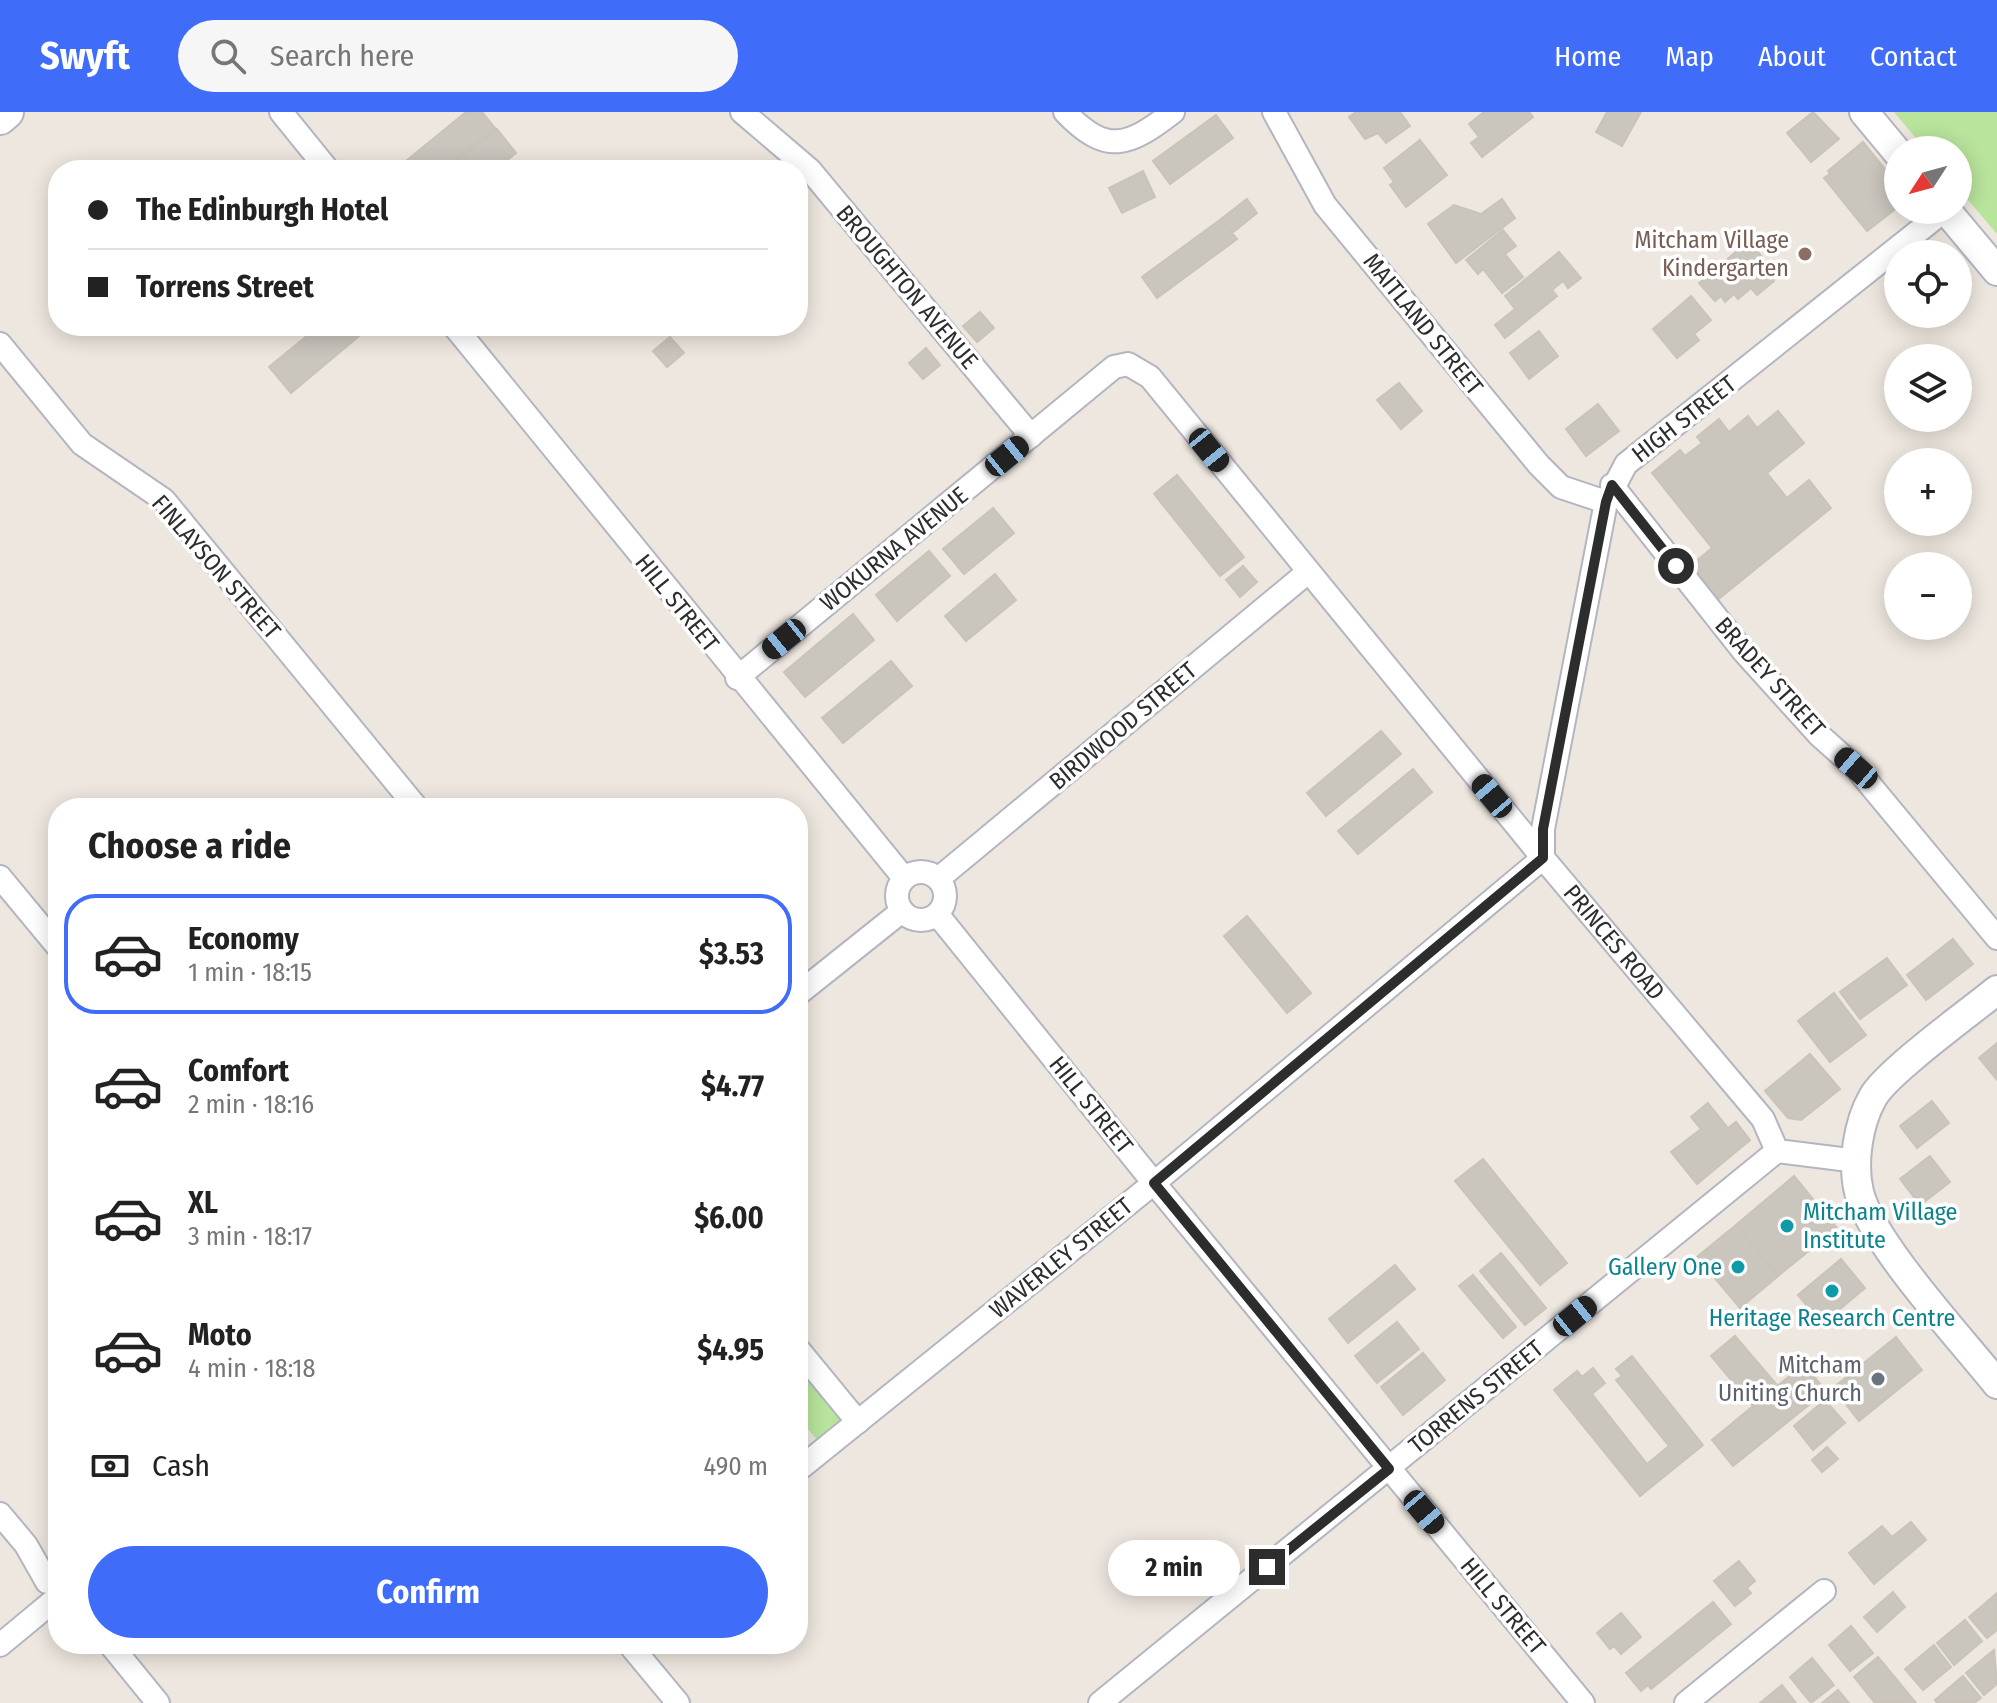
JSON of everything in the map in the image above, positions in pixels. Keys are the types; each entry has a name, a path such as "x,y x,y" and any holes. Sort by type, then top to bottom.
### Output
{"main road":[{"path":"0,118 7,112"}],"street":[{"path":"281,112 320,160"},
{"name":"BROUGHTON AVENUE","path":"742,112 798,160"},
{"path":"1065,112 1093,138 1111,143 1129,141 1145,133 1173,112"},
{"name":"MAITLAND STREET","path":"1274,112 1325,205 1539,465 1561,487 1609,493"},
{"path":"1864,112 1884,136"},
{"name":"BROUGHTON AVENUE","path":"808,168 1031,436"},
{"name":"HIGH STREET","path":"1543,858 1543,829 1609,493 1626,464 1928,224"},
{"path":"1958,224 1997,271"},
{"name":"HILL STREET","path":"462,336 737,678 904,878"},
{"name":"FINLAYSON STREET","path":"0,344 82,444 164,500 409,798"},
{"name":"WOKURNA AVENUE","path":"737,678 1114,367 1128,364"},
{"name":"PRINCES ROAD","path":"1128,364 1150,377 1543,858 1763,1119 1777,1151"},
{"name":"BRADEY STREET","path":"1609,493 1744,652 1819,735 1856,768 1997,938"},
{"name":"BIRDWOOD STREET","path":"938,879 1308,572"},
{"name":"WAVERLEY STREET","path":"808,1462 1154,1183 1543,858"},
{"path":"917,872 929,873 938,879 945,891 944,903 937,914 923,920 913,919 902,911 897,890 904,878 917,872"},
{"path":"0,877 48,935"},
{"path":"808,986 902,911"},
{"name":"HILL STREET","path":"937,914 1154,1183 1583,1703"},
{"path":"1997,990 1874,1095 1861,1127 1857,1161 1859,1192 1873,1227 1997,1384"},
{"path":"1777,1151 1857,1161"},
{"name":"TORRENS STREET","path":"1100,1703 1777,1151"},
{"path":"808,1361 858,1422"},
{"path":"0,1514 48,1576"},
{"path":"1686,1703 1824,1591"},
{"path":"0,1645 48,1594"},
{"path":"118,1654 158,1703"},
{"path":"637,1654 678,1703"}],"green space":[{"path":"1894,112 1997,112 1997,234 1972,205 1972,136 1914,136"},
{"path":"808,1365 853,1421 822,1446 808,1429"}],"building":[{"path":"466,112 482,112 495,128 455,160 407,160"},
{"path":"1356,112 1400,112 1410,126 1386,143 1378,133 1365,139 1349,117"},
{"path":"1484,112 1529,112 1533,117 1482,157 1471,143 1479,137 1469,124"},
{"path":"1607,112 1641,112 1622,146 1596,132"},
{"path":"1813,112 1839,139 1811,162 1787,133"},
{"path":"1216,115 1233,138 1170,184 1153,161"},
{"path":"497,129 516,153 507,160 458,160"},
{"path":"1420,140 1447,175 1406,207 1390,185 1394,182 1384,168"},
{"path":"1863,142 1884,168 1884,218 1867,231 1824,178 1830,174 1828,171"},
{"path":"1143,171 1155,197 1122,213 1109,188"},
{"path":"1247,199 1257,213 1232,233 1221,219"},
{"path":"1502,199 1515,218 1456,263 1428,224 1454,205 1481,214"},
{"path":"1221,219 1237,239 1157,298 1142,277"},
{"path":"1503,230 1516,246 1505,254 1523,277 1502,293 1483,269 1478,274 1466,260"},
{"path":"1749,241 1773,270 1769,274 1774,281 1757,295 1751,288 1738,299 1734,294 1725,302 1721,296 1715,301 1699,283"},
{"path":"1559,252 1581,278 1568,288 1563,281 1552,290 1557,296 1505,338 1495,325 1515,309 1505,296"},
{"path":"1691,296 1711,320 1694,334 1699,340 1677,358 1653,329"},
{"path":"980,312 994,328 977,342 963,326"},
{"path":"1539,331 1558,356 1529,379 1510,353"},
{"path":"307,336 359,336 291,393 269,367"},
{"path":"670,337 684,353 667,367 653,351"},
{"path":"926,348 940,365 923,379 909,363"},
{"path":"1399,383 1422,411 1401,429 1377,400"},
{"path":"1598,404 1619,431 1586,456 1566,429"},
{"path":"1778,411 1804,443 1767,473 1787,498 1809,480 1831,508 1716,601 1689,567 1712,548 1652,473 1680,450 1685,456 1702,443 1697,437 1719,419 1729,432 1748,416 1757,428"},
{"path":"1177,475 1244,557 1220,576 1154,494"},
{"path":"993,508 1014,533 964,574 943,549"},
{"path":"929,551 950,576 897,621 876,595"},
{"path":"1243,566 1257,582 1240,597 1226,580"},
{"path":"995,574 1016,600 966,641 945,616"},
{"path":"853,614 874,640 805,697 784,672"},
{"path":"891,661 912,686 843,743 822,718"},
{"path":"1381,731 1401,754 1326,816 1307,793"},
{"path":"1413,769 1432,792 1358,854 1338,831"},
{"path":"1247,916 1311,993 1287,1013 1224,936"},
{"path":"1953,939 1973,964 1926,1000 1907,975"},
{"path":"1887,958 1907,985 1860,1019 1840,992"},
{"path":"1834,993 1866,1035 1830,1062 1798,1021"},
{"path":"1997,1043 1997,1080 1979,1058"},
{"path":"1810,1054 1840,1089 1801,1120 1788,1118 1765,1091"},
{"path":"1932,1101 1949,1123 1917,1148 1900,1126"},
{"path":"1708,1103 1728,1128 1736,1122 1750,1140 1697,1184 1671,1152 1701,1129 1691,1117"},
{"path":"1930,1156 1950,1182 1920,1205 1900,1179"},
{"path":"1483,1159 1567,1263 1540,1285 1455,1181"},
{"name":"Mitcham Village Institute","path":"1794,1176 1837,1228 1778,1276 1736,1225"},
{"name":"Gallery One","path":"1736,1225 1778,1276 1740,1308 1697,1257"},
{"path":"1501,1253 1546,1308 1525,1325 1480,1271"},
{"name":"Heritage Research Centre","path":"1841,1259 1865,1288 1822,1324 1798,1295"},
{"path":"1395,1265 1415,1289 1348,1343 1329,1319"},
{"path":"1473,1275 1516,1327 1503,1338 1459,1286"},
{"path":"1397,1322 1419,1349 1377,1383 1355,1356"},
{"path":"1735,1336 1776,1384 1752,1405 1711,1356"},
{"name":"Mitcham Uniting Church","path":"1896,1337 1922,1370 1859,1421 1833,1388"},
{"path":"1423,1353 1445,1380 1403,1415 1381,1387"},
{"path":"1632,1356 1703,1445 1640,1496 1554,1390 1577,1371 1582,1377 1593,1368 1605,1383 1592,1394 1647,1464 1669,1446 1616,1380 1622,1376 1616,1369"},
{"path":"1804,1364 1826,1391 1733,1466 1712,1440"},
{"path":"1825,1400 1845,1423 1813,1450 1794,1426"},
{"path":"1827,1447 1838,1459 1822,1472 1812,1460"},
{"path":"1911,1522 1926,1540 1874,1584 1849,1553 1882,1526 1892,1537"},
{"path":"1739,1561 1755,1581 1747,1588 1751,1593 1735,1606 1714,1581"},
{"path":"1893,1592 1905,1607 1877,1632 1864,1617"},
{"path":"1997,1593 1997,1630 1987,1638 1969,1617"},
{"path":"1713,1602 1731,1624 1651,1689 1648,1685 1641,1691 1626,1673"},
{"path":"1621,1613 1641,1637 1621,1654 1614,1646 1610,1649 1597,1633"},
{"path":"1965,1620 1982,1641 1954,1665 1937,1643"},
{"path":"1851,1626 1873,1653 1850,1671 1829,1645"},
{"path":"1934,1645 1951,1667 1923,1690 1905,1669"},
{"path":"1994,1650 1997,1684 1984,1695 1966,1673"},
{"path":"1878,1657 1916,1703 1875,1703 1854,1677"},
{"path":"1812,1658 1834,1685 1811,1703 1790,1677"},
{"path":"1963,1676 1981,1698 1974,1703 1937,1703 1935,1700"},
{"path":"1782,1685 1796,1703 1760,1703"},
{"path":"1838,1690 1849,1703 1822,1703"}],"place":[{"name":"Mitcham Village Kindergarten","path":"1805,254"},
{"name":"Mitcham Village Institute","path":"1787,1226"},
{"name":"Gallery One","path":"1738,1267"},
{"name":"Heritage Research Centre","path":"1832,1291"},
{"name":"Mitcham Uniting Church","path":"1878,1379"}],"route":[{"path":"1267,1567 1389,1469 1154,1183 1543,858 1543,829 1606,502 1612,485 1676,566"}]}
